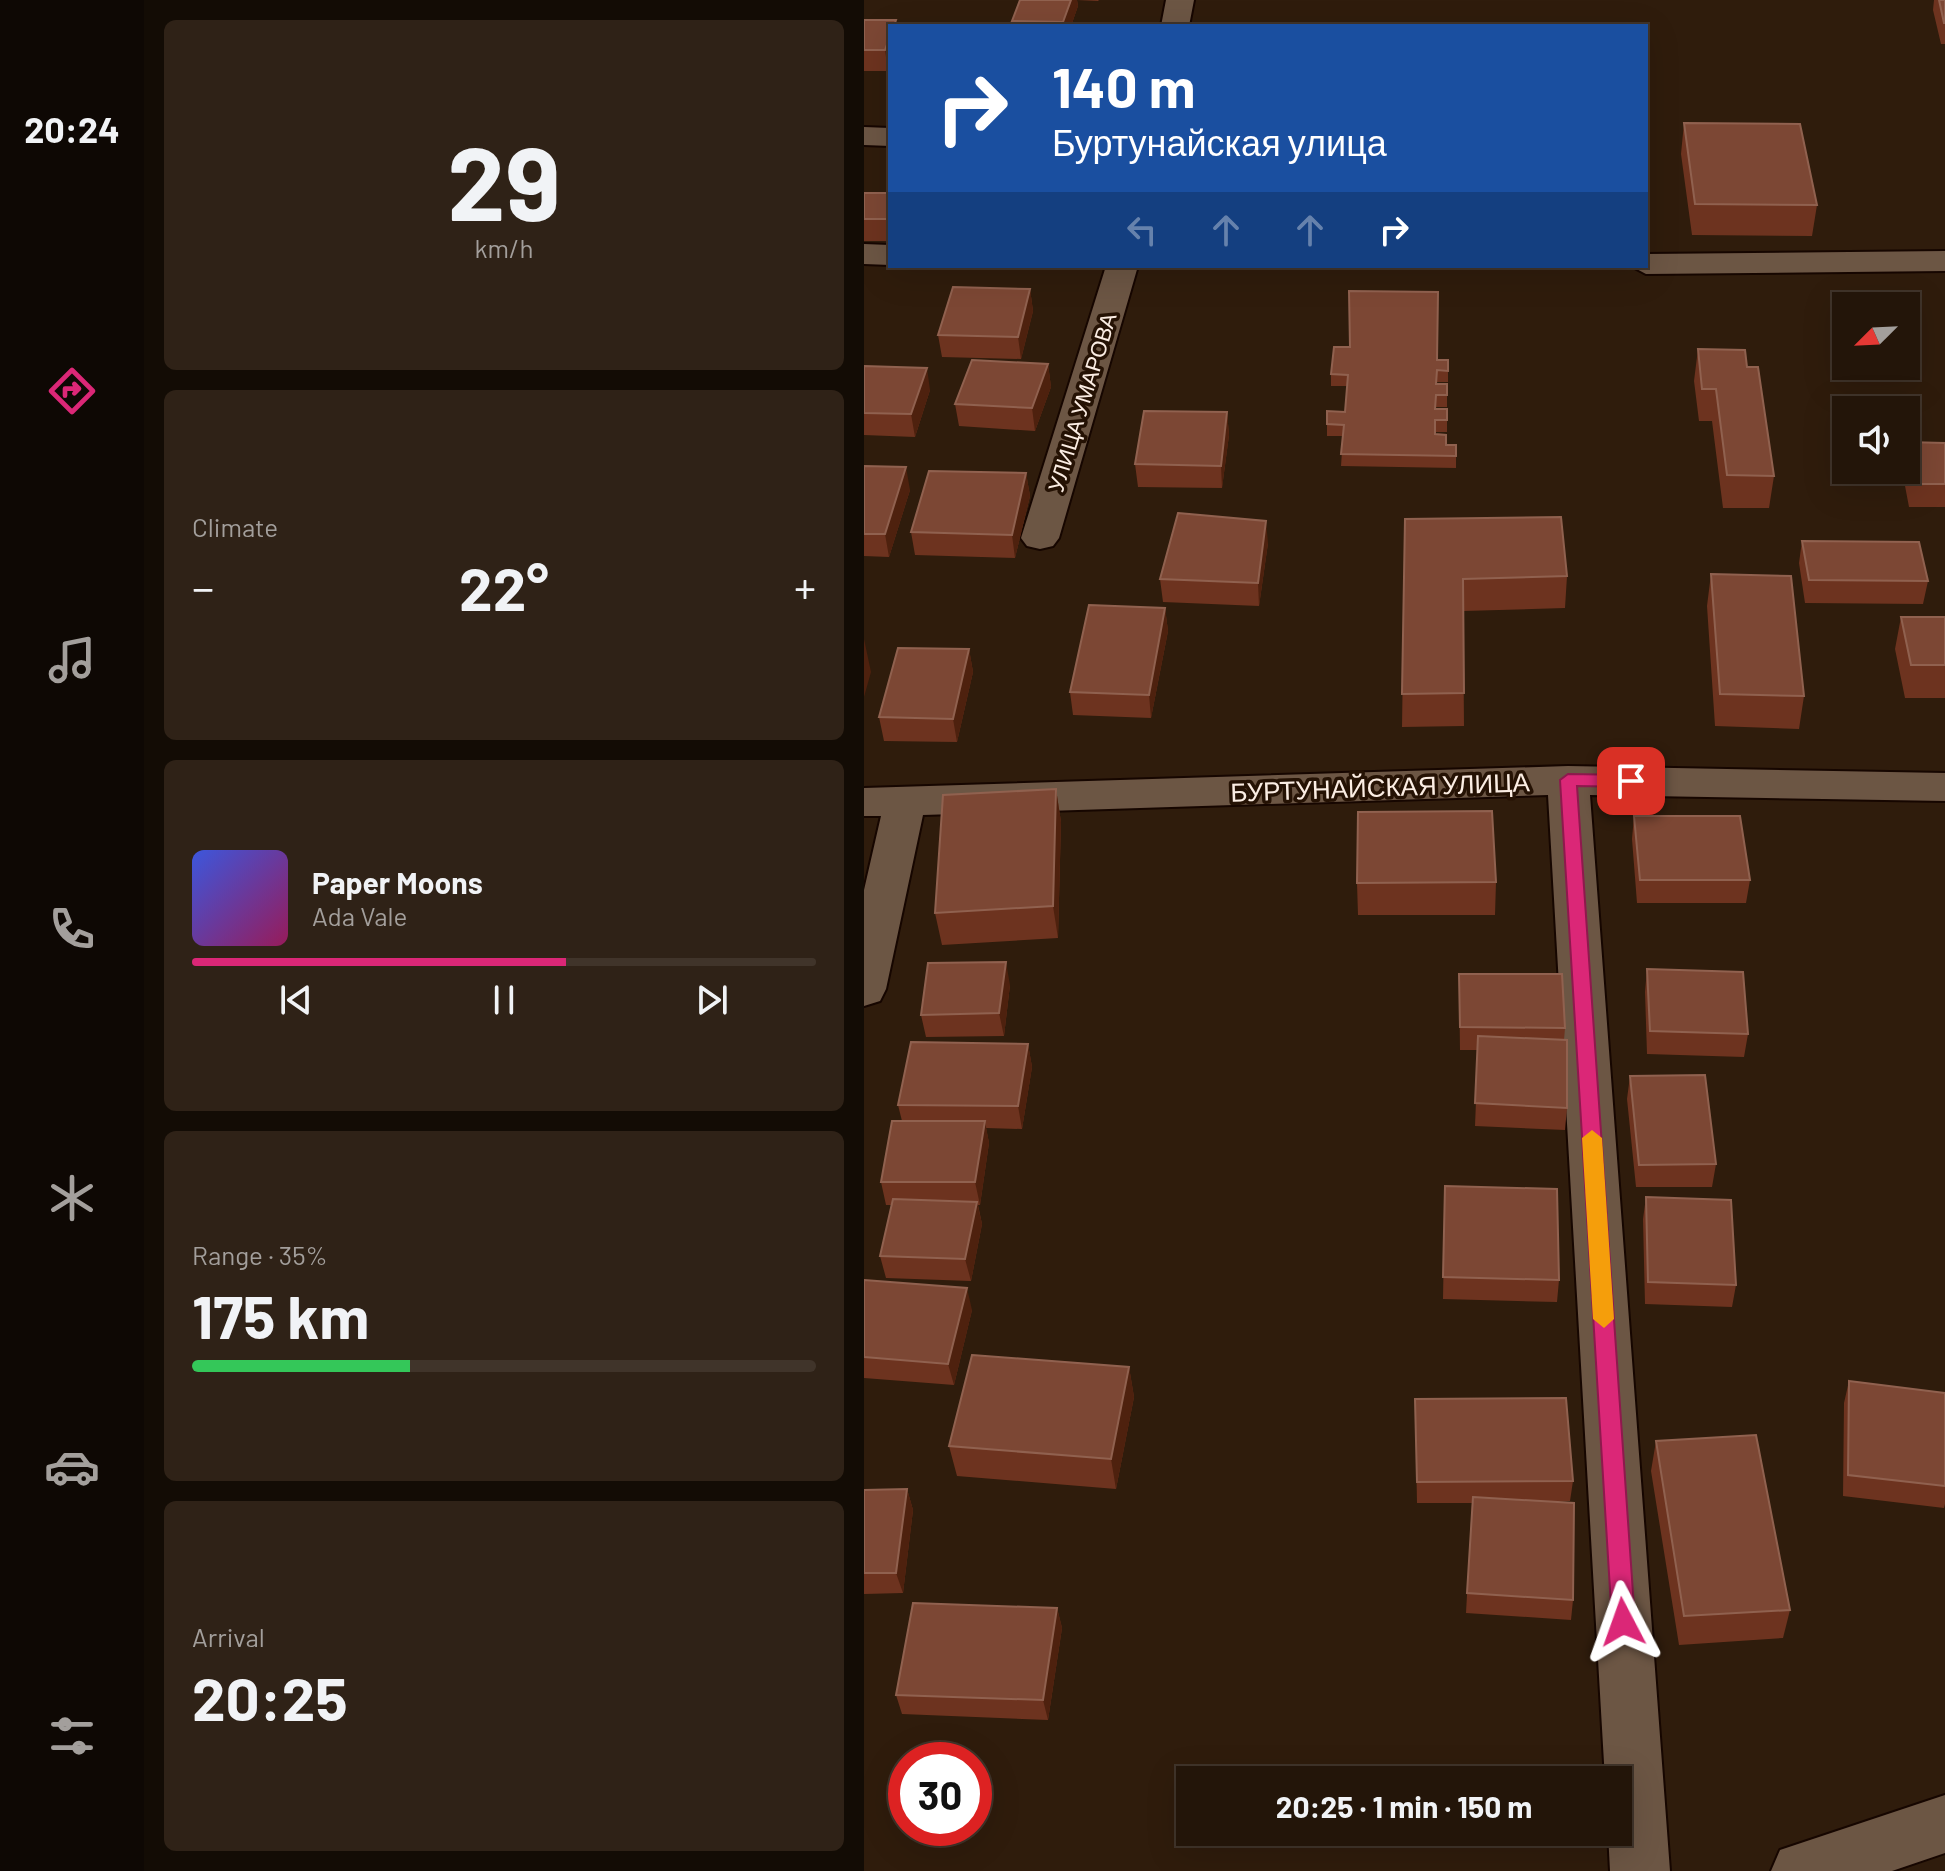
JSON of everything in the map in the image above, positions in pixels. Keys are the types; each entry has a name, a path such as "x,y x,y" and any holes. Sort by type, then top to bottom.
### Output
{"street":[{"path":"1175,24 1180,0"},
{"path":"864,136 888,137"},
{"path":"864,254 888,255"},
{"path":"1648,264 1945,261"},
{"name":"УЛИЦА УМАРОВА","path":"1040,538 1121,268"},
{"path":"1568,780 1640,1871"},
{"name":"БУРТУНАЙСКАЯ УЛИЦА","path":"884,802 1568,780 1945,787"},
{"path":"864,989 884,802"},
{"path":"1811,1867 1945,1824"}],"building":[{"path":"1020,0 1071,0 1063,22 1012,21"},
{"path":"1939,0 1945,0 1945,23 1944,23"},
{"path":"864,20 896,20 895,24 888,24 885,50 864,50"},
{"path":"1684,123 1800,124 1817,205 1695,204"},
{"path":"864,193 888,193 888,219 864,219"},
{"path":"953,287 1030,289 1018,337 938,335"},
{"path":"1349,291 1438,292 1437,360 1448,360 1448,371 1437,370 1436,384 1447,384 1447,395 1436,395 1435,409 1447,409 1447,420 1435,420 1435,434 1446,435 1446,445 1456,445 1456,456 1341,454 1344,425 1327,424 1327,411 1345,412 1348,375 1331,374 1334,347 1350,347"},
{"path":"1698,349 1745,350 1747,367 1758,367 1774,476 1727,475 1716,389 1702,389"},
{"path":"972,360 1048,364 1032,408 955,404"},
{"path":"864,366 927,368 911,414 864,413"},
{"path":"1144,411 1227,412 1221,466 1135,464"},
{"path":"1920,442 1945,443 1945,484 1920,484"},
{"path":"864,466 906,467 885,534 864,534"},
{"path":"929,471 1026,473 1012,535 911,532"},
{"path":"1178,513 1266,521 1258,583 1160,579"},
{"path":"1561,517 1567,576 1463,579 1464,693 1402,694 1405,519"},
{"path":"1802,541 1919,542 1928,581 1809,580"},
{"path":"1711,574 1791,576 1804,696 1720,694"},
{"path":"1089,605 1165,608 1149,695 1070,692"},
{"path":"1901,617 1945,617 1945,665 1911,665"},
{"path":"898,648 969,649 953,719 879,717"},
{"path":"1056,789 1053,906 935,913 943,795"},
{"path":"1492,811 1496,882 1357,883 1358,812"},
{"path":"1634,816 1740,816 1750,880 1640,880"},
{"path":"1006,962 999,1013 921,1015 928,963"},
{"path":"1647,969 1743,972 1748,1034 1650,1031"},
{"path":"1459,974 1562,974 1565,1028 1460,1027"},
{"path":"1478,1036 1567,1040 1567,1108 1475,1103"},
{"path":"911,1042 1028,1044 1018,1106 898,1105"},
{"path":"1705,1075 1716,1164 1639,1165 1630,1076"},
{"path":"892,1121 985,1121 975,1182 881,1182"},
{"path":"1445,1186 1557,1189 1559,1280 1443,1277"},
{"path":"1646,1197 1731,1200 1736,1285 1648,1282"},
{"path":"893,1199 977,1202 965,1259 880,1256"},
{"path":"864,1280 967,1288 948,1364 864,1357"},
{"path":"972,1355 1129,1367 1111,1459 949,1446"},
{"path":"1849,1381 1945,1393 1945,1486 1848,1475"},
{"path":"1566,1398 1573,1481 1417,1482 1415,1399"},
{"path":"1756,1435 1790,1610 1684,1616 1656,1441"},
{"path":"907,1489 896,1573 864,1573 864,1490"},
{"path":"1473,1497 1574,1503 1573,1600 1467,1593"},
{"path":"913,1603 1057,1608 1043,1700 896,1695"}],"slow traffic":[{"path":"1592,1138 1604,1319"}],"route":[{"path":"1623,1622 1568,780 1631,781"}]}
